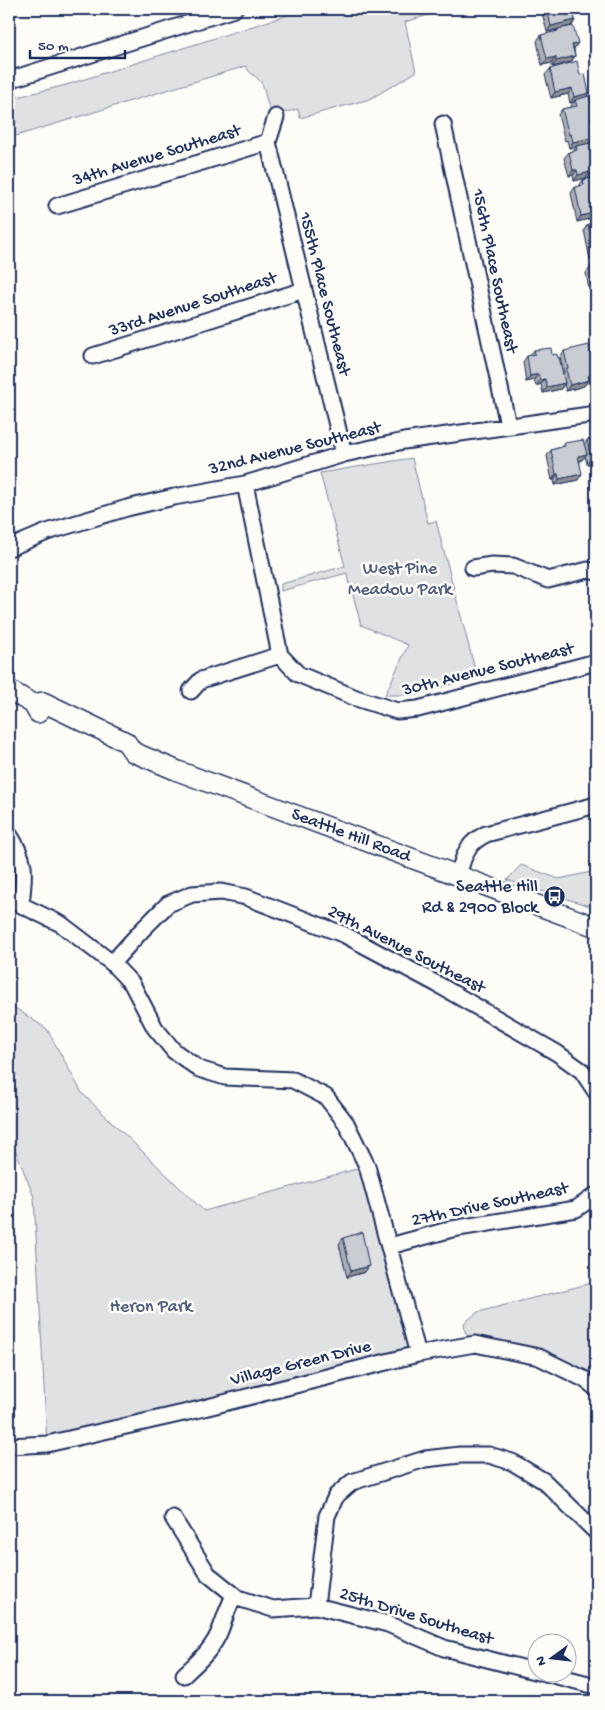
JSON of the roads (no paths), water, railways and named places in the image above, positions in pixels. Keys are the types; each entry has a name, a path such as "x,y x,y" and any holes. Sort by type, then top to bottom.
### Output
{"main road":[{"name":"Seattle Hill Road","path":"9,690 33,704 38,713 123,754 133,752 178,772 596,927"}],"street":[{"path":"9,80 234,9"},
{"path":"268,142 276,118"},
{"name":"156th Place Southeast","path":"443,124 508,425"},
{"name":"34th Avenue Southeast","path":"57,206 268,142"},
{"name":"155th Place Southeast","path":"268,142 344,454"},
{"name":"33rd Avenue Southeast","path":"94,356 304,290"},
{"name":"32nd Avenue Southeast","path":"9,548 47,532 127,508 245,484 344,454 404,441 596,414"},
{"path":"191,691 201,680 280,655 245,484"},
{"path":"473,568 492,564 513,566 548,580 588,570 596,572"},
{"name":"30th Avenue Southeast","path":"280,655 298,674 356,698 397,711 418,709 595,663"},
{"path":"458,875 467,847 486,834 596,805"},
{"path":"9,834 19,850 25,869 15,908 61,924 112,963 132,984 155,1028 174,1051 199,1068 225,1077 293,1080 326,1097 346,1123 367,1166 418,1354"},
{"name":"29th Avenue Southeast","path":"112,963 168,904 192,894 221,892 246,897 345,935 437,984 557,1053 582,1071 596,1092"},
{"name":"27th Drive Southeast","path":"390,1246 452,1229 576,1208 596,1195"},
{"name":"Village Green Drive","path":"9,1446 47,1444 195,1410 418,1354 475,1344 539,1357 596,1388"},
{"path":"316,1606 327,1516 336,1496 352,1482 425,1459 460,1455 489,1455 512,1462 544,1481 596,1532"},
{"name":"25th Drive Southeast","path":"173,1518 208,1574 238,1598 273,1609 316,1606 388,1624 444,1648 528,1669"},
{"path":"184,1675 212,1646 234,1594"},
{"name":"25th Drive Southeast","path":"578,1682 596,1686"}],"place":[{"name":"Seattle Hill Rd & 2900 Block","path":"554,897"}],"park label":[{"name":"West Pine Meadow Park","path":"400,579"},
{"name":"Heron Park","path":"151,1307"}]}
